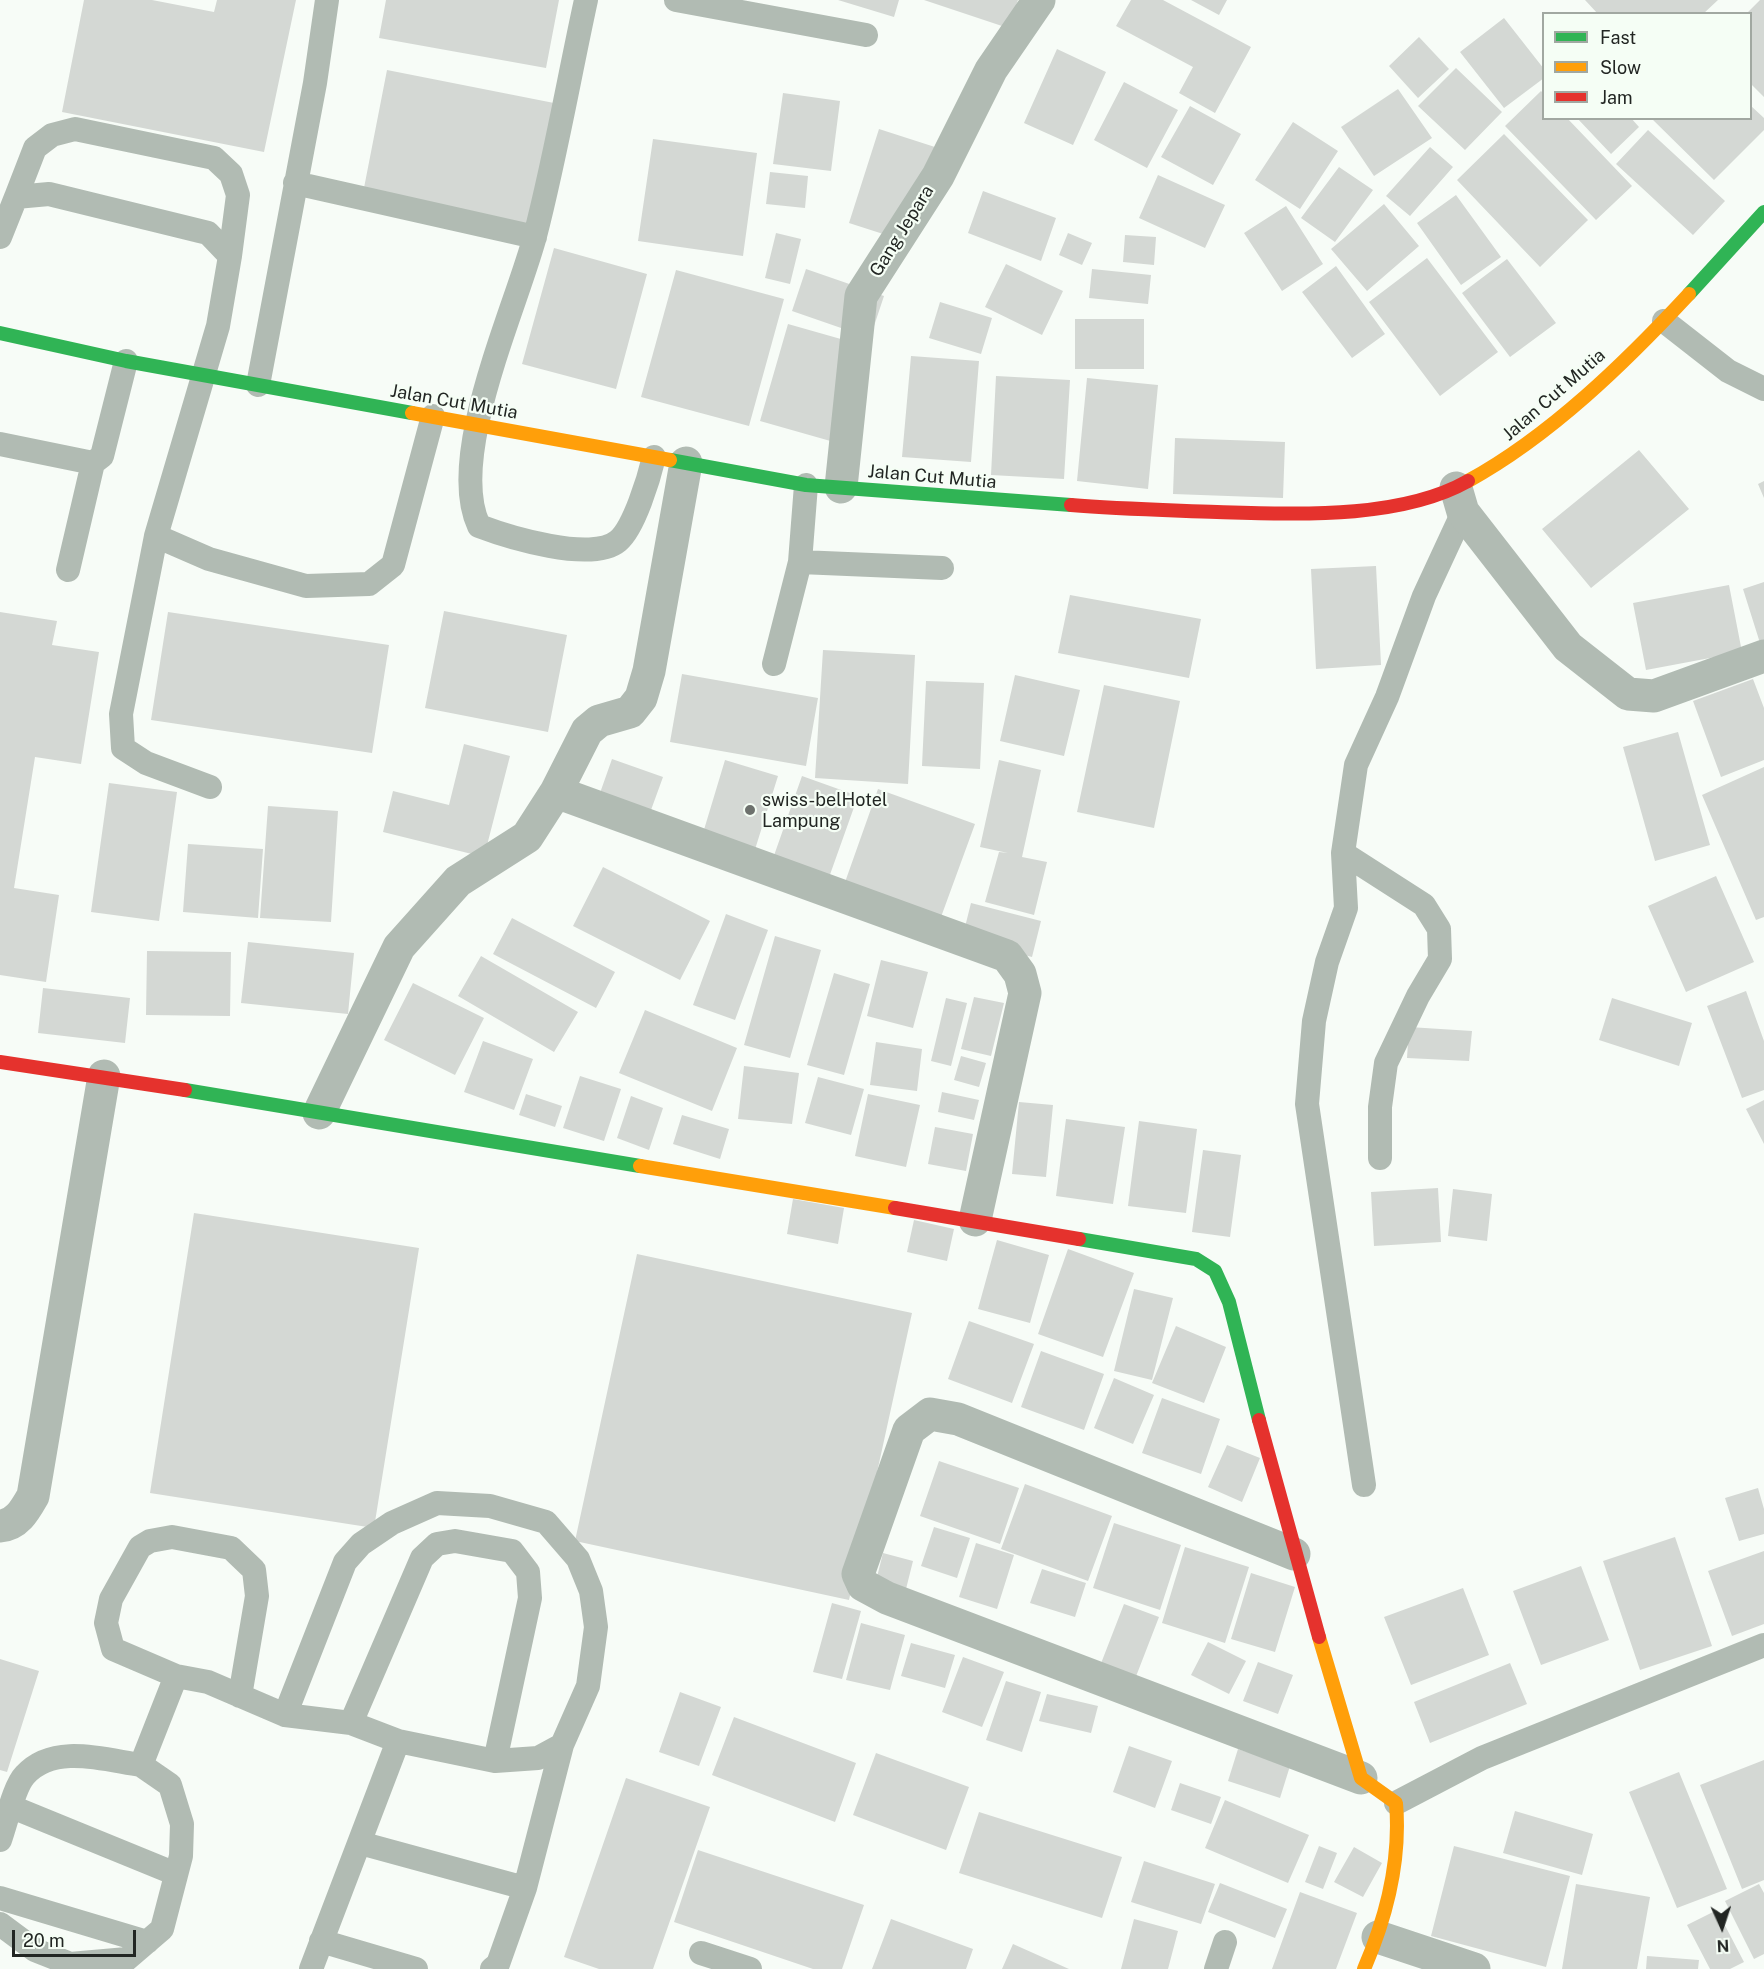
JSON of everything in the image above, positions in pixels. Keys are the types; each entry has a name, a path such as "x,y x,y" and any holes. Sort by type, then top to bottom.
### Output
{"street":[{"name":"Gang Jepara","path":"841,488 861,296 938,176 991,70 1039,0"},
{"name":"Jalan Cut Mutia","path":"0,333 126,361 806,484 1119,509 1269,513 1377,507 1424,499 1460,500 1549,428 1664,321 1764,212"},
{"path":"319,1113 399,947 458,881 527,837 556,792 587,731 599,722 630,712 641,698 649,671 686,463"},
{"path":"1460,500 1569,647 1628,694 1654,696 1764,656"},
{"path":"556,792 1007,956 1020,974 1024,993 975,1220"},
{"path":"0,1062 104,1076 724,1182 975,1220 1092,1243 1196,1258 1215,1271 1229,1302 1294,1554 1360,1778"},
{"path":"0,1526 8,1526 20,1517 33,1496 104,1076"},
{"path":"1294,1554 958,1419 930,1414 909,1430 858,1574 863,1585 887,1599 1360,1778 1396,1803 1400,1840 1378,1937 1364,1969"},
{"path":"1378,1937 1474,1969"}],"lane":[{"path":"258,385 315,83 327,0"},
{"path":"586,0 534,237 489,375 471,464 472,512 479,526 503,536 580,550 607,549 620,540 647,489 654,457"},
{"path":"676,0 866,35"},
{"path":"0,237 35,148 52,135 75,129 213,158 231,174 238,195 218,326 156,536 121,714 123,748 146,763 210,787"},
{"path":"296,183 534,237"},
{"path":"16,197 49,194 208,233 230,256"},
{"path":"1664,321 1728,371 1764,389"},
{"path":"68,570 93,463 102,456 126,361"},
{"path":"156,536 209,559 306,586 369,584 393,565 433,416"},
{"path":"0,444 93,463"},
{"path":"774,664 800,562 806,484"},
{"path":"1364,1485 1307,1104 1314,1021 1327,962 1346,908 1343,853 1356,765 1387,697 1460,500"},
{"path":"800,562 942,568"},
{"path":"1343,853 1424,905 1439,929 1440,958 1418,996 1386,1063 1380,1107 1380,1158"},
{"path":"285,1715 345,1562 361,1544 392,1523 437,1503 490,1506 546,1522 578,1559 591,1591 596,1628 588,1686 562,1745 525,1888 498,1964 492,1969"},
{"path":"240,1696 256,1596 254,1570 231,1548 172,1537 150,1541 140,1547 111,1599 106,1623 113,1649 176,1676 208,1682 240,1696 285,1715 351,1723 398,1741 495,1761 538,1758 562,1745"},
{"path":"351,1723 422,1558 437,1544 455,1541 512,1551 528,1572 530,1598 495,1761"},
{"path":"1396,1803 1482,1758 1764,1645"},
{"path":"141,1766 176,1676"},
{"path":"312,1969 398,1741"},
{"path":"0,1840 24,1776 40,1762 74,1755 141,1766 170,1785 182,1824 181,1856 162,1929 127,1959 70,1964 35,1950 0,1924"},
{"path":"12,1807 176,1874"},
{"path":"360,1843 525,1888"},
{"path":"0,1898 147,1942"},
{"path":"321,1941 416,1969"},
{"path":"1216,1969 1225,1942"},
{"path":"701,1953 750,1969"}],"building":[{"path":"84,0 152,0 214,12 217,0 296,0 264,152 62,112"},
{"path":"386,0 559,0 546,68 379,38"},
{"path":"838,0 899,0 894,17"},
{"path":"924,0 1018,0 1008,28"},
{"path":"1131,0 1163,0 1251,47 1215,113 1179,93 1193,67 1116,26"},
{"path":"1191,0 1227,0 1219,15"},
{"path":"1585,0 1718,0 1705,12 1596,12"},
{"path":"1760,0 1764,0 1764,97 1752,85 1752,12 1748,12"},
{"path":"1504,18 1542,66 1542,80 1504,108 1460,52"},
{"path":"1419,37 1449,69 1418,98 1389,66"},
{"path":"1057,49 1106,72 1073,145 1024,123"},
{"path":"1456,68 1502,112 1465,150 1418,106"},
{"path":"387,70 554,103 530,225 363,193"},
{"path":"1124,82 1178,110 1147,168 1094,140"},
{"path":"1398,89 1432,138 1374,176 1341,127"},
{"path":"1541,91 1542,120 1569,120 1632,186 1596,220 1505,126"},
{"path":"783,93 840,101 831,171 773,164"},
{"path":"1190,106 1241,134 1213,185 1161,157"},
{"path":"1752,107 1764,118 1764,130 1714,180 1653,120 1752,120"},
{"path":"1579,120 1633,120 1639,127 1611,154"},
{"path":"1293,122 1338,151 1300,209 1255,180"},
{"path":"879,129 938,148 908,242 849,223"},
{"path":"1648,130 1725,201 1693,235 1616,164"},
{"path":"1504,134 1588,220 1540,267 1457,180"},
{"path":"653,139 757,153 743,256 638,241"},
{"path":"1430,147 1453,167 1410,216 1386,196"},
{"path":"1339,167 1373,190 1335,242 1301,218"},
{"path":"770,172 808,176 805,208 766,204"},
{"path":"1158,175 1225,205 1205,248 1139,218"},
{"path":"983,191 1056,218 1041,261 968,233"},
{"path":"1456,195 1501,257 1461,285 1417,223"},
{"path":"1384,204 1419,246 1367,291 1331,249"},
{"path":"1286,206 1323,264 1282,291 1244,233"},
{"path":"776,233 801,239 790,284 765,278"},
{"path":"1068,233 1092,243 1082,265 1059,255"},
{"path":"1125,235 1156,237 1154,265 1123,262"},
{"path":"554,248 647,274 616,389 522,364"},
{"path":"1427,258 1498,352 1440,396 1369,302"},
{"path":"1507,259 1556,323 1510,357 1462,293"},
{"path":"1006,264 1063,291 1042,335 985,307"},
{"path":"1336,266 1385,334 1352,358 1302,292"},
{"path":"806,269 884,296 870,338 792,311"},
{"path":"1092,269 1151,275 1148,304 1089,298"},
{"path":"676,270 784,299 749,426 641,397"},
{"path":"940,302 992,318 981,354 929,338"},
{"path":"1075,319 1144,319 1144,369 1075,369"},
{"path":"788,324 869,347 841,444 760,421"},
{"path":"911,356 979,361 971,462 902,457"},
{"path":"996,376 1070,380 1064,479 991,475"},
{"path":"1087,378 1158,385 1148,489 1077,481"},
{"path":"1175,438 1285,442 1283,498 1173,494"},
{"path":"1639,450 1689,509 1591,588 1542,529"},
{"path":"1764,481 1764,498 1758,484"},
{"path":"1376,566 1381,665 1316,669 1311,569"},
{"path":"1764,582 1764,642 1760,643 1743,589"},
{"path":"1729,585 1742,652 1646,670 1633,603"},
{"path":"1070,595 1201,619 1189,678 1058,653"},
{"path":"444,611 567,635 548,732 425,708"},
{"path":"0,612 57,621 52,645 99,652 81,764 35,757 14,888 59,895 46,982 0,975"},
{"path":"168,612 389,645 372,753 151,720"},
{"path":"823,650 915,655 908,784 815,778"},
{"path":"682,674 818,698 806,766 670,742"},
{"path":"1015,675 1080,690 1064,756 1000,741"},
{"path":"1753,679 1764,708 1764,760 1721,777 1693,701"},
{"path":"926,681 984,683 980,769 922,766"},
{"path":"1104,685 1180,701 1154,828 1077,812"},
{"path":"1678,732 1710,845 1655,861 1623,747"},
{"path":"464,744 510,756 484,857 383,832 393,791 449,805"},
{"path":"612,759 663,777 651,810 600,793"},
{"path":"725,760 778,776 752,859 700,843"},
{"path":"999,760 1041,770 1022,857 1047,862 1034,915 985,902 999,852 1008,853 980,847"},
{"path":"1764,767 1764,917 1756,920 1702,795"},
{"path":"802,776 858,796 827,883 771,864"},
{"path":"109,783 177,792 159,921 91,912"},
{"path":"878,789 975,824 941,917 844,885"},
{"path":"268,806 338,811 331,922 260,918"},
{"path":"188,844 263,849 258,918 183,912"},
{"path":"603,867 710,921 680,980 573,926"},
{"path":"1716,876 1754,962 1686,992 1648,906"},
{"path":"971,903 1041,921 1032,957 962,939"},
{"path":"726,914 768,930 735,1020 693,1005"},
{"path":"512,918 615,972 596,1008 493,954"},
{"path":"775,936 821,950 790,1058 744,1045"},
{"path":"248,942 354,953 348,1014 241,1003"},
{"path":"147,951 231,952 230,1016 146,1015"},
{"path":"481,956 578,1012 554,1052 458,996"},
{"path":"881,960 928,972 913,1028 867,1016"},
{"path":"834,973 870,984 844,1075 807,1065"},
{"path":"413,983 484,1018 455,1075 384,1040"},
{"path":"43,988 130,998 125,1043 38,1033"},
{"path":"1746,991 1764,1041 1764,1090 1742,1098 1707,1006"},
{"path":"974,997 1004,1003 991,1056 961,1049"},
{"path":"946,998 967,1003 951,1066 931,1061"},
{"path":"1612,998 1692,1023 1679,1066 1599,1040"},
{"path":"645,1010 737,1048 712,1111 619,1073"},
{"path":"1409,1027 1472,1031 1469,1061 1407,1058"},
{"path":"483,1041 533,1059 514,1110 464,1092"},
{"path":"876,1042 922,1049 917,1091 870,1085"},
{"path":"961,1056 986,1063 979,1087 954,1080"},
{"path":"744,1066 799,1073 792,1124 738,1119"},
{"path":"580,1076 621,1089 604,1141 563,1128"},
{"path":"818,1077 864,1089 851,1135 805,1123"},
{"path":"942,1092 979,1100 974,1120 938,1112"},
{"path":"526,1094 562,1106 555,1127 519,1115"},
{"path":"868,1094 920,1105 906,1167 855,1156"},
{"path":"631,1096 663,1108 649,1150 617,1138"},
{"path":"1764,1100 1764,1144 1746,1109"},
{"path":"1019,1102 1053,1105 1046,1177 1012,1174"},
{"path":"682,1115 729,1129 720,1159 673,1144"},
{"path":"1066,1119 1125,1127 1113,1204 1056,1196"},
{"path":"1139,1121 1197,1129 1186,1213 1128,1206"},
{"path":"935,1127 973,1134 966,1171 928,1164"},
{"path":"1203,1150 1241,1155 1230,1237 1192,1232"},
{"path":"1438,1188 1441,1242 1374,1246 1371,1192"},
{"path":"1453,1189 1492,1194 1487,1241 1448,1236"},
{"path":"793,1199 844,1208 838,1244 787,1234"},
{"path":"194,1213 419,1248 374,1528 150,1493"},
{"path":"914,1220 954,1229 947,1261 907,1252"},
{"path":"997,1240 1049,1255 1030,1323 978,1309"},
{"path":"1068,1249 1134,1273 1103,1357 1038,1334"},
{"path":"637,1254 912,1313 849,1600 575,1541"},
{"path":"1134,1289 1173,1298 1152,1380 1114,1371"},
{"path":"969,1321 1034,1344 1012,1403 948,1379"},
{"path":"1176,1326 1226,1347 1204,1403 1152,1383"},
{"path":"1041,1351 1104,1374 1084,1430 1021,1407"},
{"path":"1114,1378 1154,1395 1133,1444 1094,1428"},
{"path":"1162,1398 1220,1419 1201,1474 1142,1453"},
{"path":"1227,1445 1260,1458 1242,1502 1208,1487"},
{"path":"939,1461 1019,1488 1000,1544 920,1516"},
{"path":"1025,1484 1112,1516 1088,1581 1001,1549"},
{"path":"1758,1488 1764,1509 1764,1534 1739,1541 1725,1498"},
{"path":"1114,1523 1181,1545 1160,1610 1093,1588"},
{"path":"934,1527 970,1538 957,1578 921,1566"},
{"path":"1675,1537 1712,1646 1640,1670 1603,1561"},
{"path":"976,1543 1014,1555 997,1609 959,1597"},
{"path":"1185,1547 1249,1567 1225,1643 1162,1623"},
{"path":"1764,1551 1764,1624 1732,1636 1708,1571"},
{"path":"883,1553 913,1561 906,1589 876,1581"},
{"path":"1581,1566 1609,1640 1541,1665 1513,1591"},
{"path":"1042,1569 1086,1583 1075,1617 1030,1603"},
{"path":"1251,1573 1295,1587 1275,1652 1231,1639"},
{"path":"1463,1588 1489,1655 1411,1685 1384,1617"},
{"path":"832,1603 861,1611 842,1679 813,1672"},
{"path":"1124,1604 1159,1617 1135,1679 1100,1666"},
{"path":"861,1623 905,1635 890,1690 846,1680"},
{"path":"1208,1642 1246,1661 1229,1694 1191,1675"},
{"path":"911,1643 955,1655 945,1688 901,1676"},
{"path":"963,1657 1004,1672 982,1727 942,1712"},
{"path":"0,1659 39,1671 7,1772 0,1770"},
{"path":"1258,1662 1293,1675 1278,1714 1243,1701"},
{"path":"1510,1663 1527,1704 1430,1743 1414,1702"},
{"path":"1006,1681 1041,1692 1022,1752 986,1740"},
{"path":"680,1692 721,1707 699,1766 659,1752"},
{"path":"1047,1694 1098,1706 1091,1733 1039,1721"},
{"path":"734,1717 856,1763 835,1822 712,1775"},
{"path":"1129,1746 1172,1761 1155,1808 1113,1792"},
{"path":"1238,1749 1290,1766 1280,1798 1228,1781"},
{"path":"876,1753 969,1787 946,1850 853,1815"},
{"path":"1764,1760 1764,1880 1742,1889 1700,1785"},
{"path":"1679,1772 1727,1889 1677,1908 1629,1792"},
{"path":"626,1778 710,1807 653,1969 599,1969 564,1957"},
{"path":"1180,1783 1221,1797 1211,1824 1171,1810"},
{"path":"1225,1800 1309,1835 1288,1883 1205,1848"},
{"path":"1515,1811 1593,1834 1582,1875 1503,1853"},
{"path":"979,1812 1122,1857 1102,1918 959,1873"},
{"path":"1319,1846 1337,1853 1323,1889 1305,1882"},
{"path":"1454,1846 1570,1876 1546,1967 1431,1936"},
{"path":"1354,1847 1382,1863 1363,1897 1334,1882"},
{"path":"698,1850 864,1905 842,1969 813,1969 674,1922"},
{"path":"1144,1861 1215,1884 1201,1924 1131,1902"},
{"path":"1220,1883 1287,1909 1275,1938 1208,1912"},
{"path":"1576,1884 1650,1897 1637,1969 1562,1969"},
{"path":"1759,1884 1764,1893 1764,1954 1754,1959 1725,1901"},
{"path":"1300,1892 1357,1913 1336,1969 1272,1969"},
{"path":"1717,1910 1744,1962 1730,1969 1710,1969 1687,1925"},
{"path":"891,1919 973,1949 966,1969 872,1969"},
{"path":"1134,1919 1178,1931 1168,1969 1121,1969"},
{"path":"1013,1944 1069,1969 1002,1969"},
{"path":"1647,1956 1699,1960 1698,1969 1646,1969"}],"traffic: fast":[{"path":"1689,294 1764,212"},
{"path":"0,333 126,361 412,413"},
{"path":"670,460 806,485 1071,505"},
{"path":"185,1090 640,1166"},
{"path":"1079,1239 1196,1259 1215,1271 1229,1302 1259,1420"}],"traffic: slow":[{"path":"1468,481 1528,442 1585,397 1613,372 1689,294"},
{"path":"412,413 670,460"},
{"path":"640,1166 895,1208"},
{"path":"1319,1637 1361,1778 1396,1803 1396,1846 1390,1888 1386,1908 1364,1969"}],"traffic: jam":[{"path":"1071,505 1247,513 1346,512 1410,503 1441,494 1468,481"},
{"path":"0,1062 185,1090"},
{"path":"895,1208 1079,1239"},
{"path":"1259,1420 1319,1637"}],"place":[{"name":"swiss-belHotel Lampung","path":"750,810"}]}
